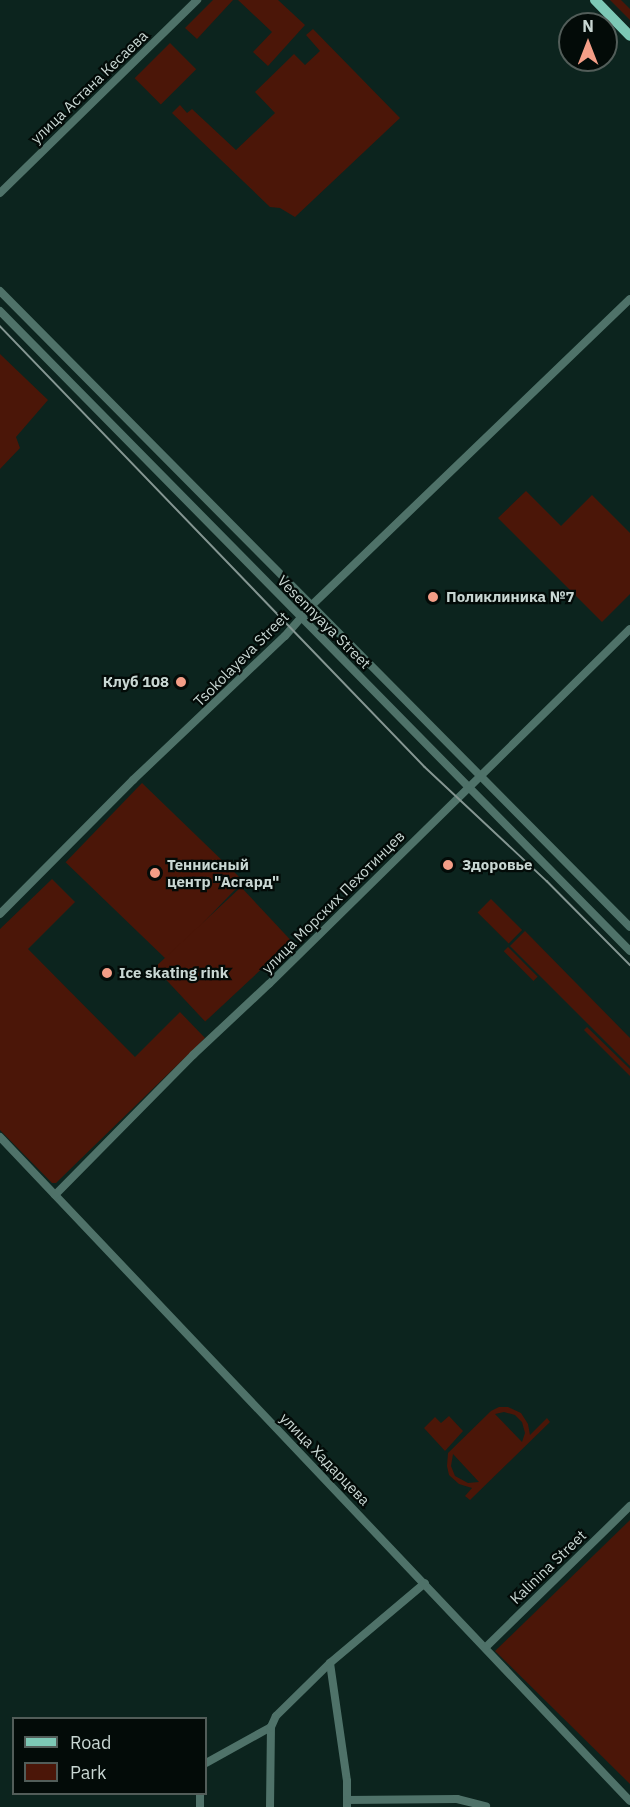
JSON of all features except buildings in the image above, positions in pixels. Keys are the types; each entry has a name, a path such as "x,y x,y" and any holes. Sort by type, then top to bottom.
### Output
{"main road":[{"path":"595,0 630,36"}],"street":[{"name":"улица Астана Кесаева","path":"0,193 197,0"},
{"name":"Vesennyaya Street","path":"0,291 277,573 481,774 630,927"},
{"name":"Tsokolayeva Street","path":"0,914 133,780 183,735 302,618 312,605 630,299"},
{"name":"Vesennyaya Street","path":"0,311 630,951"},
{"name":"улица Морских Пехотинцев","path":"56,1195 193,1055 269,984 630,630"},
{"name":"улица Хадарцева","path":"0,1137 630,1801"},
{"name":"Kalinina Street","path":"486,1647 630,1506"},
{"path":"270,1807 271,1726 276,1716 330,1663 425,1583"},
{"path":"330,1663 344,1752 347,1804 457,1799 486,1806"},
{"path":"207,1762 271,1726"}],"green space":[{"path":"213,0 233,0 197,39 185,28"},
{"path":"238,0 278,0 305,25 268,66 253,52 272,32"},
{"path":"610,0 621,0 630,9 630,20"},
{"path":"313,29 400,118 295,217 280,208 270,207 172,113 180,105 187,113 192,109 236,150 275,113 255,92 294,54 305,65 320,51 306,35"},
{"path":"170,43 196,69 161,105 135,78"},
{"path":"0,354 48,400 16,437 20,448 0,469"},
{"path":"526,491 561,526 592,495 630,533 630,594 602,622 498,518"},
{"name":"Теннисный центр \"Асгард\"","path":"142,783 243,881 167,960 66,862"},
{"path":"52,879 75,902 28,949 135,1057 180,1012 205,1038 56,1183 52,1183 0,1130 0,929"},
{"path":"241,887 291,941 205,1022 155,967"},
{"path":"491,899 522,930 509,944 478,912"},
{"path":"525,931 630,1038 630,1066 510,946"},
{"path":"508,947 538,977 533,981 504,951"},
{"path":"587,1027 630,1069 630,1076 584,1030"},
{"path":"499,1407 508,1407 521,1413 528,1424 530,1435 547,1418 550,1422 470,1500 465,1496 472,1488 459,1484 449,1475 448,1453 491,1411","holes":["504,1412 515,1415 522,1422 525,1433 522,1442 495,1414","453,1454 479,1482 468,1483 455,1476 451,1466"]},
{"path":"449,1416 463,1431 445,1451 424,1428 435,1417 441,1423"},
{"path":"630,1520 630,1784 495,1651"}],"tram line":[{"path":"0,326 425,767 547,881 630,965"}],"place":[{"name":"Поликлиника №7","path":"433,597"},
{"name":"Клуб 108","path":"181,682"},
{"name":"Здоровье","path":"448,865"},
{"name":"Теннисный центр \"Асгард\"","path":"155,873"},
{"name":"Ice skating rink","path":"107,973"}]}
